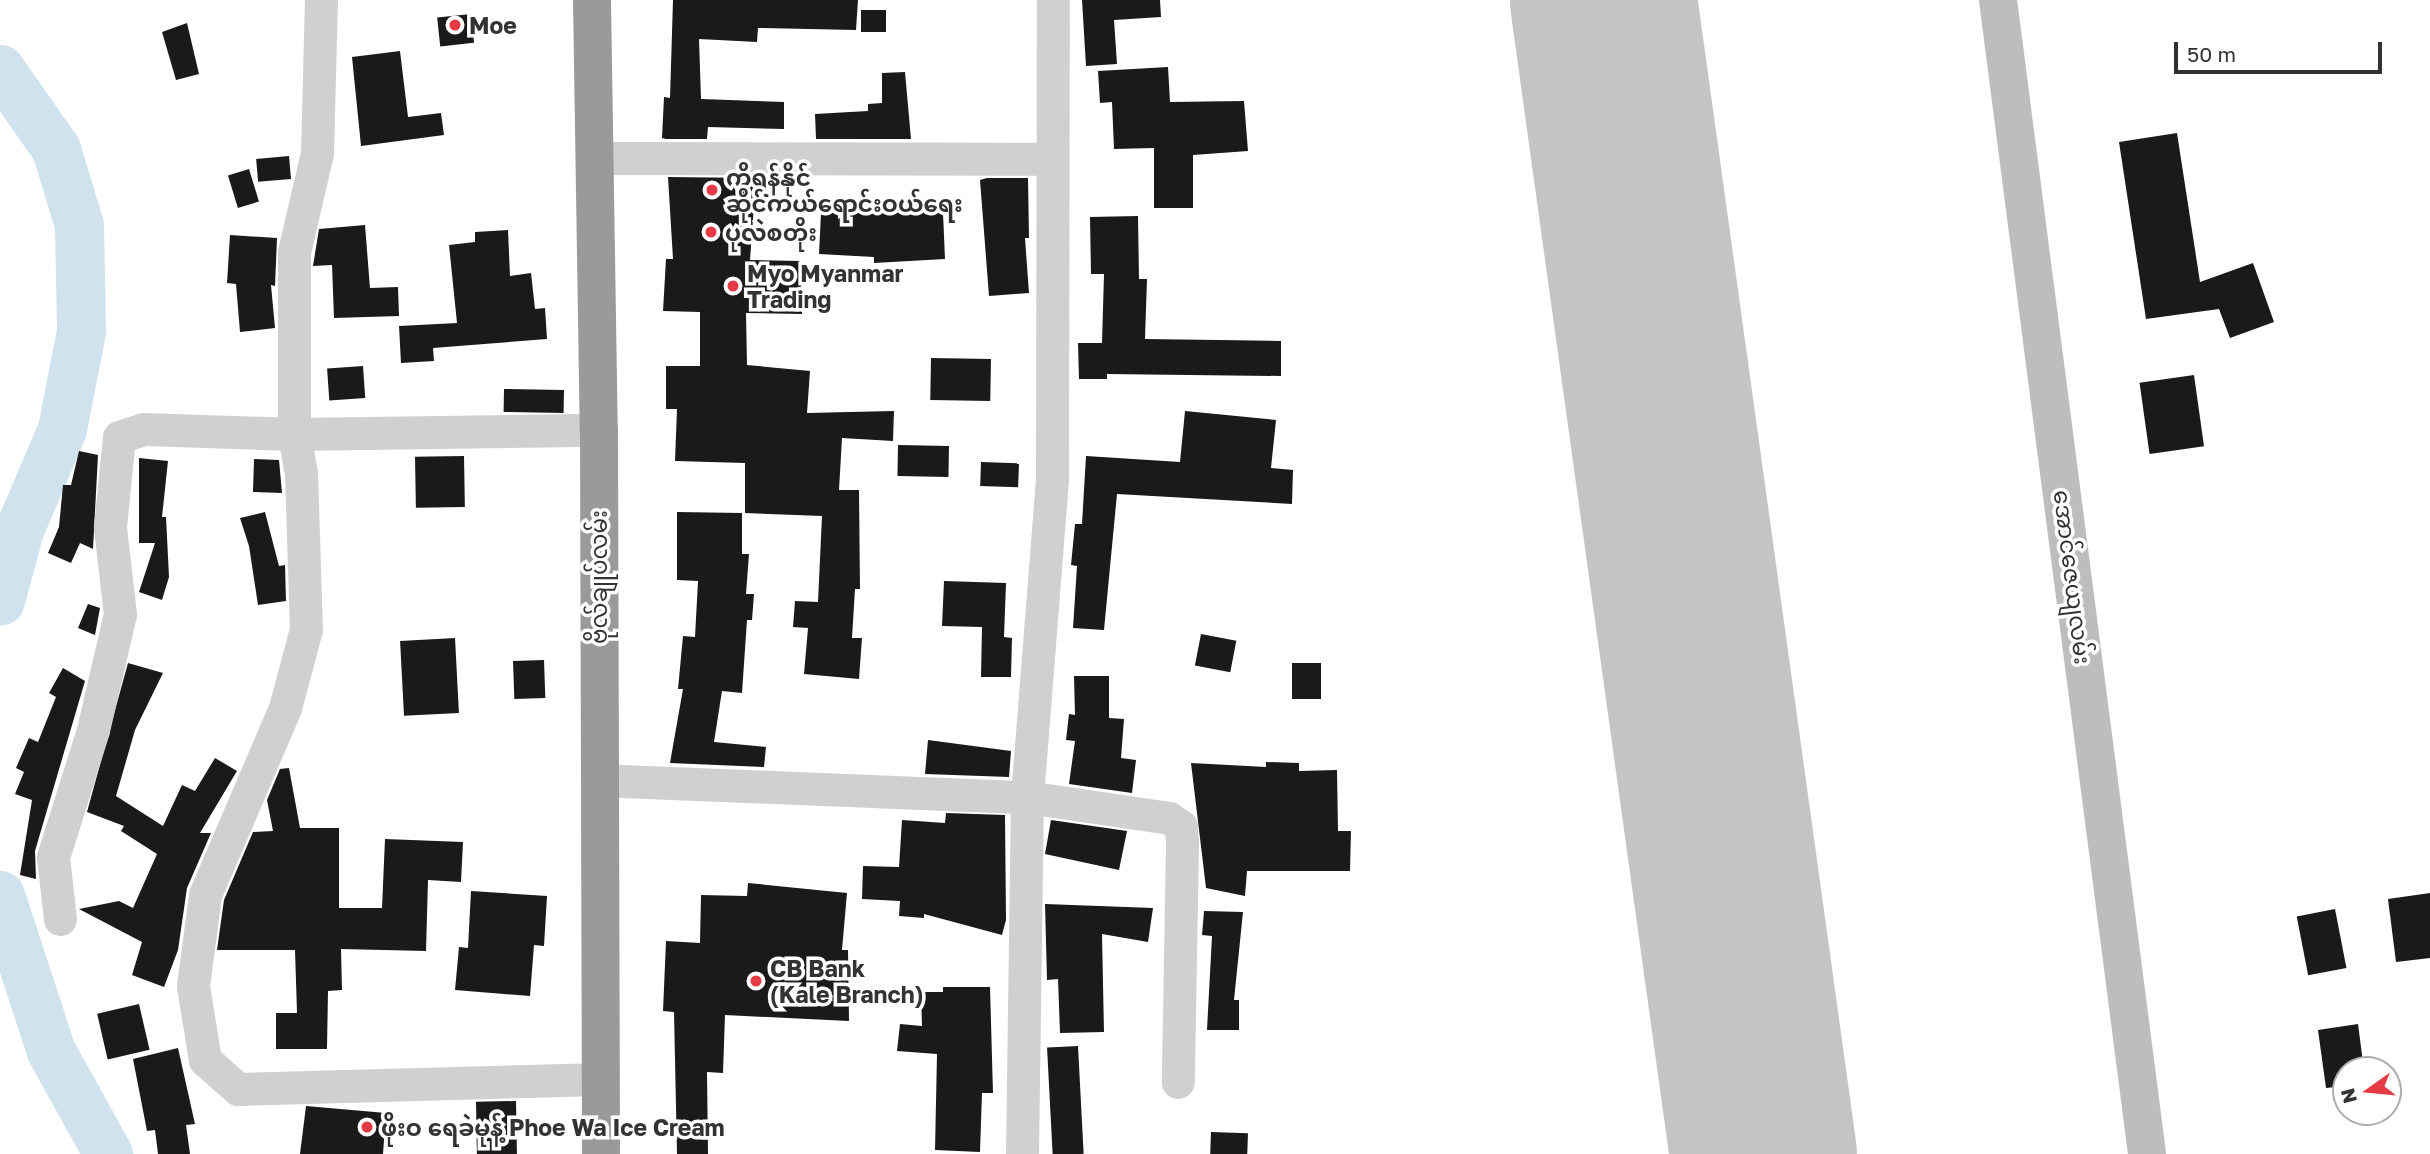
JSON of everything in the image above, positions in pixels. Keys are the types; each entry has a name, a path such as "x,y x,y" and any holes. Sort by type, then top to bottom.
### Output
{"highway":[{"name":"ဗိုလ်ချုပ်လမ်း","path":"592,0 599,430 597,780 601,1154"}],"street":[{"path":"321,0 317,153 294,252 294,434 301,472 306,629 285,708 205,895 193,986 205,1060 238,1089 600,1079"},
{"path":"1022,1154 1027,797 1052,479 1053,0"},
{"name":"အောင်ဇေယျလမ်း","path":"1998,0 2147,1154"},
{"path":"595,158 1052,159"},
{"path":"60,919 53,857 93,730 120,614 110,527 119,438 144,429 294,434 599,430"},
{"path":"597,780 1027,797 1169,818 1181,826 1178,1082"}],"building":[{"path":"673,0 858,0 856,30 758,28 757,42 699,39 701,99 784,102 784,129 708,127 707,139 666,139 662,138 664,97 670,98"},
{"path":"1082,0 1160,0 1161,17 1114,20 1117,64 1086,66"},
{"path":"861,10 886,10 886,32 861,32"},
{"path":"471,14 474,43 440,46 437,18"},
{"path":"187,23 199,74 176,80 162,32"},
{"path":"400,51 408,117 441,113 444,135 361,146 352,57"},
{"path":"1168,67 1170,102 1244,101 1248,151 1193,155 1193,208 1154,208 1154,148 1114,149 1112,102 1100,103 1098,71"},
{"path":"905,72 911,139 816,139 815,114 868,111 868,104 882,103 882,73"},
{"path":"2177,133 2200,282 2253,263 2274,322 2230,338 2219,309 2146,319 2119,142"},
{"path":"289,156 291,179 258,182 256,159"},
{"path":"249,169 259,202 238,208 228,175"},
{"path":"668,177 756,178 750,260 800,261 802,314 746,313 747,365 810,371 807,413 894,411 893,441 842,438 839,490 859,490 860,589 855,589 852,638 862,638 859,679 804,674 808,628 793,627 795,601 818,602 822,516 745,513 745,463 675,461 677,409 666,409 666,366 700,366 700,312 663,311 666,259 673,259"},
{"path":"1028,178 1029,238 1025,238 1029,293 989,296 980,180"},
{"path":"943,212 945,259 874,263 874,257 819,254 821,213"},
{"path":"1138,216 1139,279 1147,279 1145,339 1281,341 1281,376 1107,374 1107,379 1079,379 1078,343 1102,343 1104,274 1091,274 1090,217"},
{"path":"365,225 370,288 398,287 399,316 334,318 332,265 313,266 319,229"},
{"path":"508,230 510,276 531,273 535,309 545,308 547,339 433,348 434,361 401,363 399,326 457,323 449,245 475,242 475,232"},
{"path":"230,235 277,238 275,286 271,285 275,328 240,332 236,284 227,283"},
{"path":"931,358 991,359 990,401 930,400"},
{"path":"363,366 365,398 329,400 327,369"},
{"path":"2194,375 2204,446 2150,454 2140,383"},
{"path":"504,389 564,390 564,413 504,412"},
{"path":"1185,411 1276,420 1271,468 1293,470 1292,504 1117,494 1104,630 1073,628 1077,566 1071,565 1075,524 1082,524 1086,456 1180,462"},
{"path":"898,445 949,446 948,477 897,476"},
{"path":"79,451 98,455 93,549 80,543 71,563 48,553 59,527 63,485 71,485"},
{"path":"464,456 465,507 416,508 415,457"},
{"path":"139,458 168,461 162,517 166,517 169,577 162,600 139,592 155,543 139,543"},
{"path":"254,459 279,460 282,493 253,492"},
{"path":"981,462 1019,463 1018,487 980,486"},
{"path":"265,512 279,566 285,565 286,601 258,605 249,546 240,518"},
{"path":"677,512 742,513 742,554 749,554 746,594 754,594 752,620 747,620 742,693 722,691 714,742 766,747 764,767 670,763 683,689 678,689 683,636 695,637 698,581 677,580"},
{"path":"944,581 1006,583 1004,637 1012,638 1011,677 981,677 982,627 942,626"},
{"path":"88,604 100,608 95,635 78,628"},
{"path":"1201,634 1236,641 1230,672 1195,665"},
{"path":"455,638 459,713 404,716 400,641"},
{"path":"544,660 545,698 514,699 513,661"},
{"path":"128,663 163,673 135,730 116,796 163,826 182,785 195,791 215,758 237,771 200,833 211,833 187,888 178,950 164,987 132,975 142,942 79,909 119,901 133,908 157,854 121,831 124,826 87,812"},
{"path":"1292,663 1321,663 1321,699 1292,699"},
{"path":"63,668 85,681 35,851 36,879 20,875 32,800 15,794 24,772 16,768 29,738 38,742 56,697 49,693"},
{"path":"1074,676 1109,676 1109,718 1124,719 1121,758 1136,760 1132,793 1069,784 1075,741 1066,740 1069,714 1075,715"},
{"path":"928,740 1011,751 1009,777 925,774"},
{"path":"1266,762 1299,763 1299,771 1337,770 1338,831 1351,831 1350,871 1247,871 1245,896 1206,888 1191,763 1266,767"},
{"path":"289,768 300,828 339,828 339,908 382,908 385,839 463,842 461,882 428,880 426,951 341,949 342,990 328,991 327,1049 276,1049 276,1013 297,1013 295,950 217,950 224,900 253,832 273,831 267,800 280,769"},
{"path":"946,813 1005,815 1006,920 1002,935 924,914 924,918 899,916 900,901 862,899 863,866 899,867 902,820 945,823"},
{"path":"1051,820 1127,831 1119,870 1045,854"},
{"path":"748,883 847,893 842,950 848,950 849,1021 725,1015 723,1073 707,1072 708,1154 677,1154 674,1012 663,1011 666,941 700,943 701,895 747,896"},
{"path":"471,891 547,896 544,946 534,945 530,996 455,990 459,947 468,948"},
{"path":"2430,893 2430,958 2396,962 2388,899"},
{"path":"1045,904 1153,908 1148,942 1102,934 1104,1032 1060,1033 1058,979 1047,980"},
{"path":"2335,909 2346,968 2308,975 2297,916"},
{"path":"1204,911 1243,912 1234,1000 1239,1000 1239,1030 1207,1030 1212,936 1202,935"},
{"path":"943,987 990,987 993,1093 982,1093 980,1152 935,1150 937,1054 897,1051 900,1024 922,1026 921,992 943,992"},
{"path":"139,1004 150,1050 108,1059 97,1014"},
{"path":"2358,1024 2362,1056 2332,1056 2332,1087 2326,1088 2318,1030"},
{"path":"1078,1046 1084,1154 1053,1154 1047,1048"},
{"path":"178,1048 195,1124 186,1125 190,1154 158,1154 155,1130 147,1131 133,1059"},
{"path":"516,1101 517,1154 477,1154 476,1102"},
{"path":"306,1106 386,1113 383,1154 300,1154"},
{"path":"1211,1132 1248,1133 1247,1154 1210,1154"}],"waterway":[{"path":"0,69 56,149 79,225 81,331 62,429 19,530 0,601"},
{"path":"0,895 51,1051 108,1154"}],"runway":[{"path":"1603,0 1763,1154"}],"place":[{"name":"Moe","path":"455,25"},
{"name":"ကိုရန်နိုင် ဆိုင်ကယ်ရောင်းဝယ်ရေး","path":"712,190"},
{"name":"ပုလဲစတိုး","path":"711,232"},
{"name":"Myo Myanmar Trading","path":"733,286"},
{"name":"CB Bank (Kale Branch)","path":"756,981"},
{"name":"ဖိုးဝ ရေခဲမုန့် Phoe Wa Ice Cream","path":"367,1127"}]}
